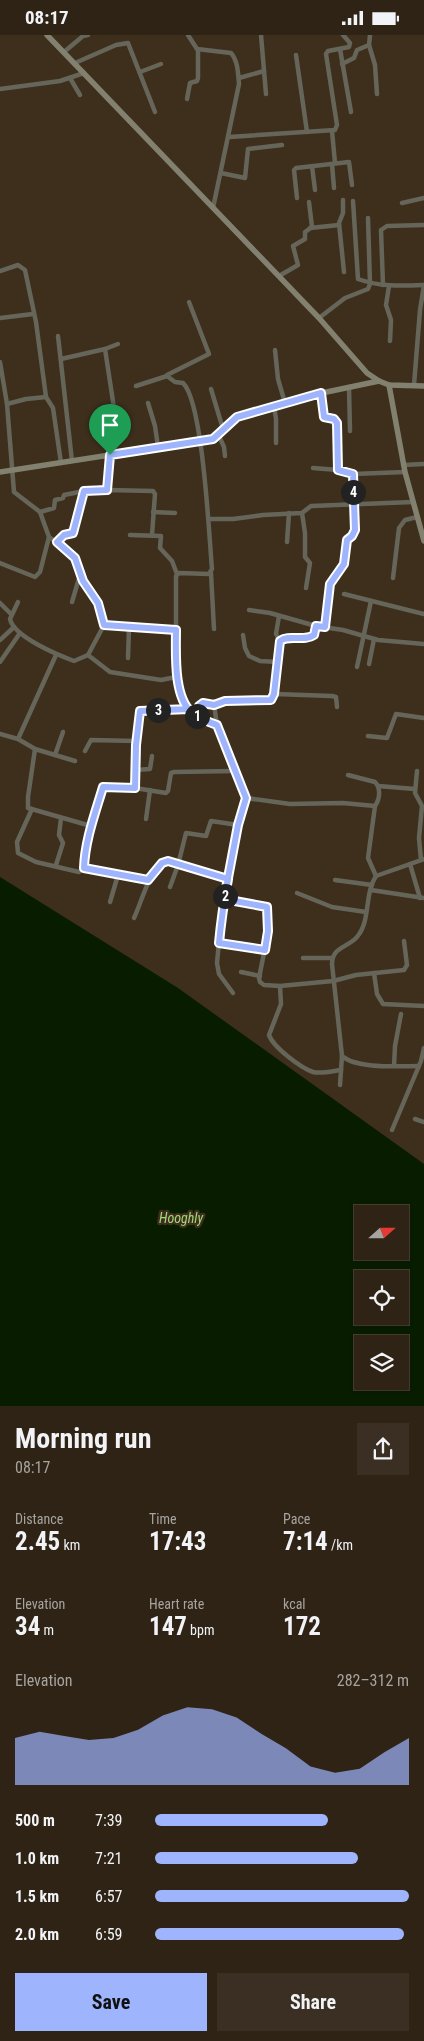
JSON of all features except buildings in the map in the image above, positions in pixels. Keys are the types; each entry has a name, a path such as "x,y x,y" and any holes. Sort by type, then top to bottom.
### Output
{"street":[{"path":"47,35 319,318 367,373 389,385 424,385"},
{"path":"64,52 85,35"},
{"path":"187,99 190,84 198,78 198,49 188,35"},
{"path":"261,35 266,94"},
{"path":"229,137 332,131 336,129 337,125 326,54 328,51 351,45 343,35"},
{"path":"370,35 369,45 375,65 377,94"},
{"path":"74,63 125,42 129,45 155,112"},
{"path":"342,64 354,58 357,49 369,45"},
{"path":"198,49 231,53 235,58 239,78 229,137 213,208"},
{"path":"340,49 350,112"},
{"path":"296,55 308,132"},
{"path":"140,72 161,64"},
{"path":"239,78 264,71"},
{"path":"0,89 39,85 84,73"},
{"path":"70,78 80,95"},
{"path":"332,131 334,188"},
{"path":"221,173 245,178 247,175 248,149 282,145"},
{"path":"296,198 294,169 333,163 350,163 352,185"},
{"path":"312,166 314,190"},
{"path":"402,203 424,198"},
{"path":"343,200 339,225 344,272"},
{"path":"353,201 356,276 358,279 370,284 389,286 424,285 420,310 422,333 414,385"},
{"path":"309,202 312,225 310,229"},
{"path":"319,318 345,298 366,292 370,284 368,218"},
{"path":"279,276 298,265 293,246 304,239 305,232 310,229 339,225"},
{"path":"383,285 381,230 387,226 424,225"},
{"path":"0,271 18,265 25,270 36,322 46,397 53,408 61,463"},
{"path":"389,286 386,305 391,320 390,341"},
{"path":"136,385 166,376 209,353 189,302"},
{"path":"0,318 33,314"},
{"path":"58,336 72,461"},
{"path":"61,359 105,349 118,344"},
{"path":"105,349 114,408"},
{"path":"275,350 278,379 285,403"},
{"path":"0,362 7,404 15,494 40,512 49,537 38,575 35,577 0,563"},
{"path":"166,376 185,385 201,441 208,519 214,629"},
{"path":"0,472 213,439 237,417 321,393 379,381"},
{"path":"389,385 403,465 424,538"},
{"path":"349,387 350,431"},
{"path":"211,389 225,456"},
{"path":"321,393 324,417 334,419 337,423 338,470"},
{"path":"7,404 26,399 46,397"},
{"path":"148,403 156,426 158,447"},
{"path":"274,406 276,443"},
{"path":"107,490 110,455"},
{"path":"403,465 424,464"},
{"path":"313,468 338,470 353,474 405,472"},
{"path":"325,627 331,581 344,564 347,540 355,530 353,474"},
{"path":"40,512 54,508 55,500 63,498 64,495 84,491 153,491 155,494 152,535"},
{"path":"57,542 64,535 73,533 84,491"},
{"path":"208,519 234,519 302,513 311,506 378,505 413,502"},
{"path":"153,512 175,513"},
{"path":"287,542 289,513"},
{"path":"302,513 305,533 305,557 310,563 306,588"},
{"path":"393,578 399,528 405,520 417,517"},
{"path":"130,535 152,535 162,538 160,548 172,561 177,574 176,677 189,709 196,715 217,725"},
{"path":"18,602 10,619 20,633 56,655 74,661 88,655 104,625 98,603 83,581 75,558 49,537"},
{"path":"177,574 211,573"},
{"path":"72,602 80,574"},
{"path":"344,594 424,614"},
{"path":"357,667 371,601"},
{"path":"0,603 11,615"},
{"path":"249,611 279,616 316,626 343,629 374,639 424,644"},
{"path":"196,715 200,704 214,705 225,701 271,700 274,694 280,641 276,635 279,616"},
{"path":"104,625 176,630"},
{"path":"280,641 284,638 312,637 316,626"},
{"path":"0,640 14,627"},
{"path":"128,658 129,627"},
{"path":"0,662 20,633"},
{"path":"243,635 245,648 249,656 260,661 278,662"},
{"path":"369,664 374,639"},
{"path":"18,739 56,655"},
{"path":"88,655 110,672 161,679 176,677"},
{"path":"274,694 332,696 336,697 336,707"},
{"path":"214,705 217,725 246,798 238,825 224,899 217,969 232,993"},
{"path":"135,788 136,741 140,711 189,709"},
{"path":"368,736 387,738 396,714 424,718"},
{"path":"55,755 63,732"},
{"path":"0,734 18,739 36,749 75,761"},
{"path":"85,751 91,740 136,741"},
{"path":"36,749 27,806 91,826"},
{"path":"135,770 150,769 152,756"},
{"path":"32,809 17,842 18,853 36,862 56,865 79,872 84,868 91,826 103,787 168,792 171,773 174,771 234,771"},
{"path":"376,876 423,859 419,837 423,806 416,797 417,771"},
{"path":"340,1085 342,1056 332,981 332,958 336,951 358,935 366,912 371,888 376,876 368,858 379,790 375,781 348,775"},
{"path":"378,786 415,789"},
{"path":"146,819 150,791"},
{"path":"246,798 290,804 343,803 373,808 375,806"},
{"path":"56,865 63,843 59,835 61,818"},
{"path":"170,887 186,833 206,835 212,821 238,825"},
{"path":"134,918 143,899 148,880 164,862 228,879"},
{"path":"410,864 422,898"},
{"path":"84,868 148,880"},
{"path":"110,902 118,875"},
{"path":"335,880 422,898"},
{"path":"297,893 332,907 366,912"},
{"path":"224,899 267,907 268,931 260,976 262,984 280,986 401,971 406,969 404,941"},
{"path":"219,943 265,950"},
{"path":"303,958 332,958"},
{"path":"241,972 260,976"},
{"path":"374,973 377,994 383,1004 424,1006"},
{"path":"280,986 281,1003 269,1035 272,1041 299,1065 313,1072 341,1070"},
{"path":"394,1066 395,1046 401,1014"},
{"path":"392,1130 419,1066 424,1048"},
{"path":"342,1056 346,1060 366,1064 419,1066"},
{"path":"415,1119 424,1122"}],"water":[{"name":"Hooghly","path":"0,877 178,988 424,1164 424,1406 0,1406"}],"route":[{"path":"110,455 107,490 84,491 73,533 62,536 57,542 70,552 79,565 81,577 98,603 104,625 176,630 176,677 185,703 192,713 208,722 217,725 246,798 238,825 233,857 224,899 267,907 268,931 265,950 219,943 221,920 224,899 228,879 168,861 162,863 148,880 134,876 113,875 84,868 84,857 103,787 135,788 136,745 140,711 189,709 192,713 196,715 200,704 203,703 214,705 225,701 271,700 274,697 281,639 310,638 314,635 316,626 325,627 330,584 344,564 347,540 355,530 353,474 338,470 337,423 334,419 324,417 321,393 237,417 213,439 110,455"}]}
